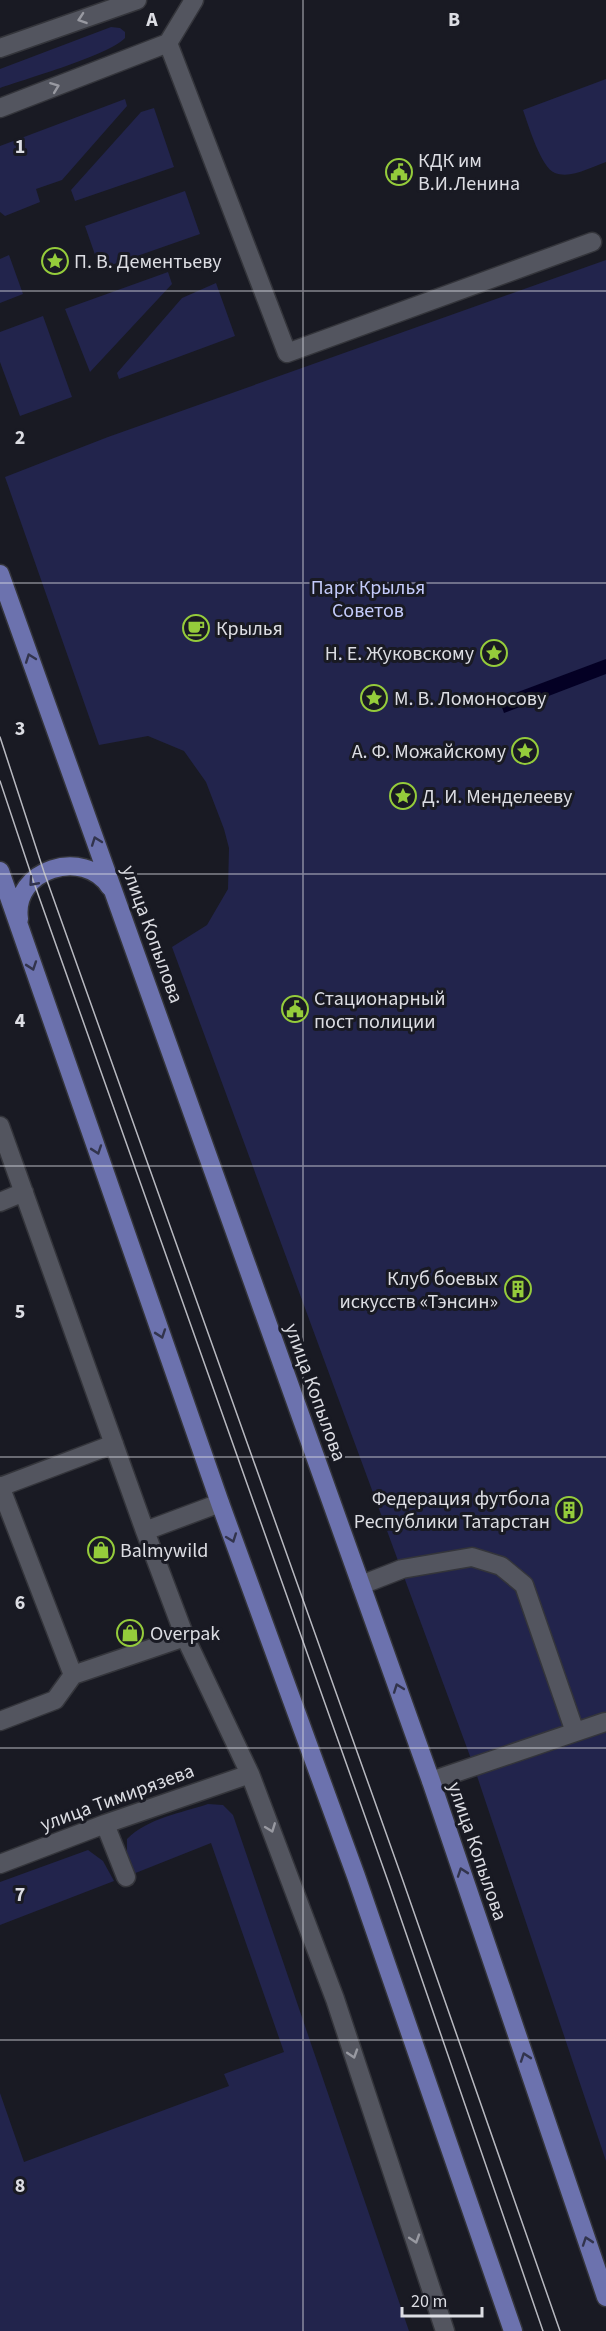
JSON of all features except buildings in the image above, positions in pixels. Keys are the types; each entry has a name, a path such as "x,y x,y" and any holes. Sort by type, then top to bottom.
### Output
{"main road":[{"name":"улица Копылова","path":"0,574 431,1780 606,2297"},
{"path":"20,931 18,914 21,897 33,880 44,872 60,866 77,866 93,871 106,882 116,896"},
{"path":"0,871 219,1503 356,1876 513,2331"}],"street":[{"path":"0,48 137,0"},
{"path":"0,108 168,43 194,0"},
{"path":"168,43 287,353 592,242"},
{"path":"0,1126 185,1637 250,1774 335,1999 445,2331"},
{"path":"0,1202 24,1192"},
{"path":"73,1675 0,1486 114,1444"},
{"path":"145,1531 219,1503"},
{"path":"361,1585 402,1569 472,1557 501,1566 524,1586 575,1732"},
{"path":"0,1721 55,1700 73,1675 185,1637"},
{"path":"431,1780 606,1722"},
{"name":"улица Тимирязева","path":"0,1864 105,1824 250,1774"},
{"path":"105,1824 126,1877"}],"green space":[{"path":"111,27 120,28 125,32 125,38 116,45 85,59 0,88 0,69"},
{"path":"606,79 606,162 568,175 555,173 540,155 523,110"},
{"path":"125,99 127,106 62,180 36,189 40,202 5,216 0,212 0,146"},
{"path":"154,108 174,167 75,201 71,190 141,112"},
{"path":"185,191 200,234 100,269 85,226"},
{"path":"9,255 23,294 0,303 0,259"},
{"name":"Парк Крылья Советов","path":"606,260 606,2161 474,1767 172,947 207,925 228,889 229,848 224,829 206,782 184,751 148,736 99,745 5,477 108,437"},
{"path":"168,272 172,284 90,372 65,309"},
{"path":"216,283 235,336 119,379 117,373 182,298"},
{"path":"43,316 72,397 20,416 0,362 0,332"},
{"path":"208,1804 223,1805 233,1815 409,2331 0,2331 0,2093 24,2162 229,2086 224,2074 284,2052 211,1843 133,1874 127,1860 127,1839 135,1832 165,1817"},
{"path":"88,1850 103,1861 114,1881 0,1925 0,1882"}],"water":[{"path":"606,659 606,674 504,713 499,699"}],"tram line":[{"path":"0,737 44,872 402,1878 560,2331"},
{"path":"0,781 33,880 389,1884 543,2331"}],"place":[{"name":"КДК им В.И.Ленина","path":"399,172"},
{"name":"П. В. Дементьеву","path":"55,261"},
{"name":"Крылья","path":"196,628"},
{"name":"Н. Е. Жуковскому","path":"494,653"},
{"name":"М. В. Ломоносову","path":"374,698"},
{"name":"А. Ф. Можайскому","path":"525,751"},
{"name":"Д. И. Менделееву","path":"403,796"},
{"name":"Стационарный пост полиции","path":"295,1009"},
{"name":"Клуб боевых искусств «Тэнсин»","path":"518,1289"},
{"name":"Федерация футбола Республики Татарстан","path":"569,1510"},
{"name":"Balmywild","path":"101,1550"},
{"name":"Overpak","path":"130,1633"}]}
